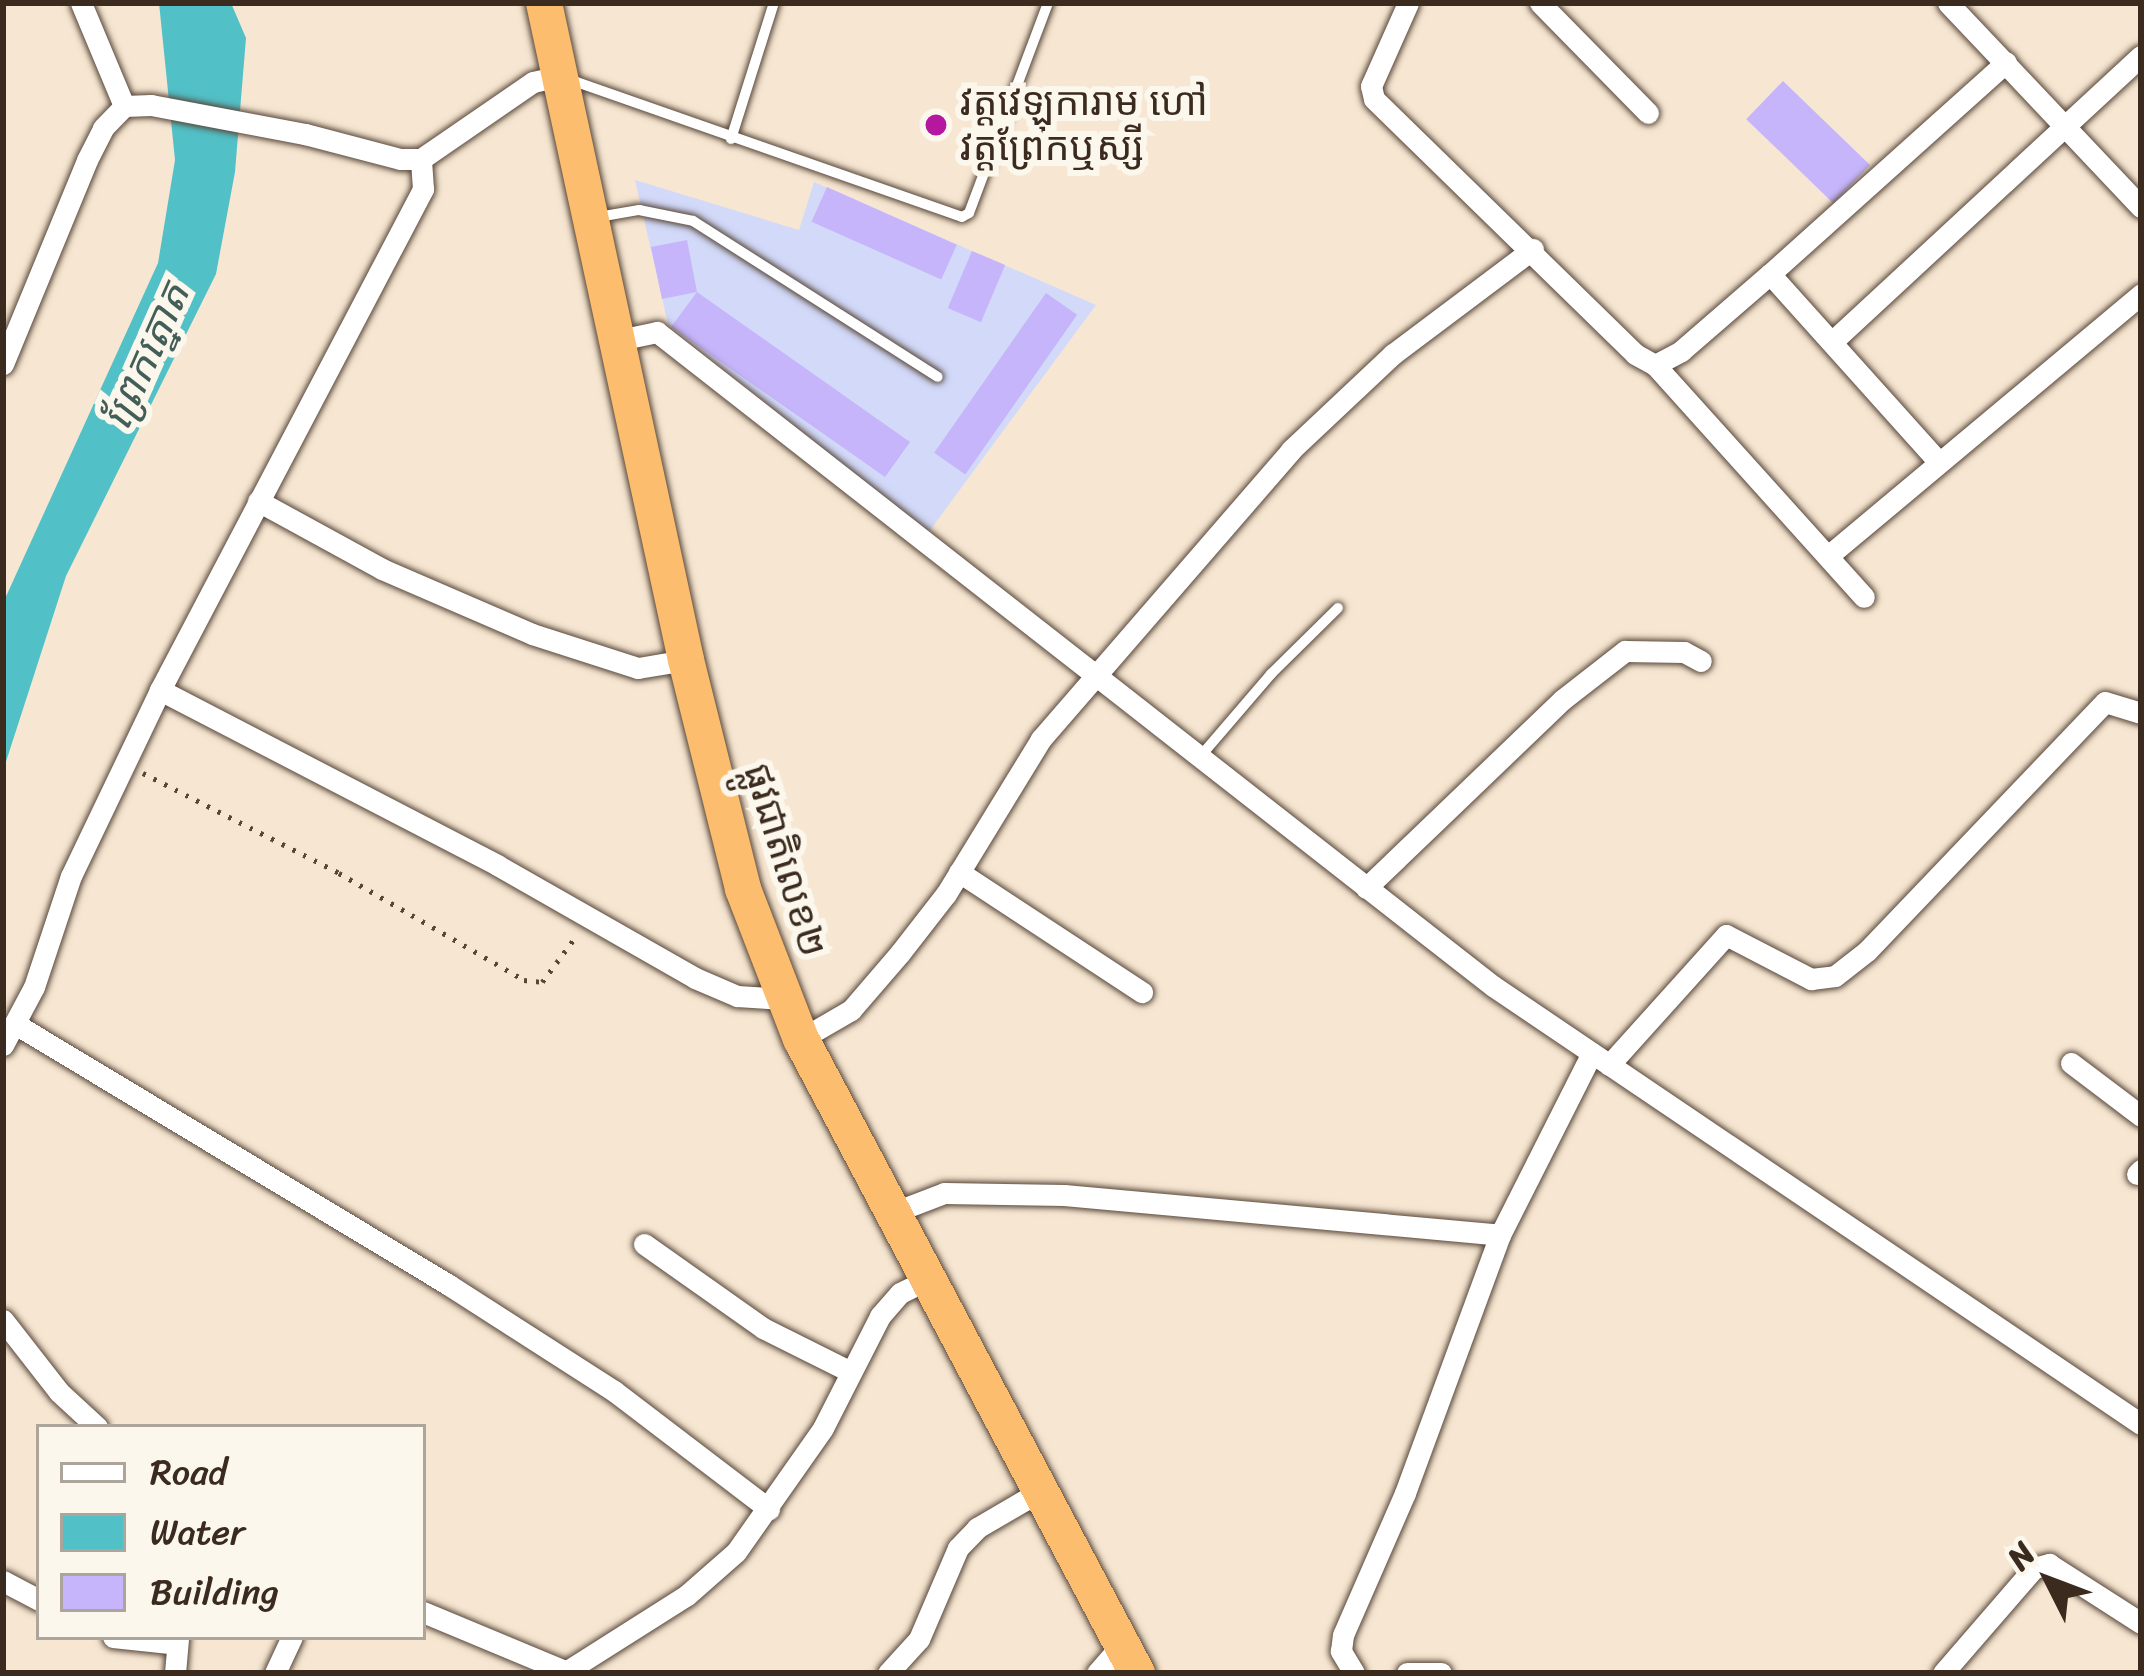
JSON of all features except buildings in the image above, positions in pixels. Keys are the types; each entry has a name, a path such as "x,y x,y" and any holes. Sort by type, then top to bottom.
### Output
{"highway":[{"name":"ផ្លូវជាតិលេខ២","path":"544,3 686,660 743,889 801,1039 1129,1659"}],"street":[{"path":"81,3 124,106"},
{"path":"1408,3 1371,86 1374,99 1533,249 1635,354 1655,365 1864,597"},
{"path":"1540,3 1648,113"},
{"path":"1948,3 2141,208"},
{"path":"1834,340 2141,56"},
{"path":"1655,365 1681,351 2006,62"},
{"path":"3,364 103,128 124,106 151,104 422,159 533,82 558,76"},
{"path":"3,1045 17,1024 71,876 160,689 424,189 422,159"},
{"path":"801,1039 851,1010 959,872 1041,739 1291,450 1393,354 1533,249"},
{"path":"1770,274 1938,461"},
{"path":"3,293 26,306"},
{"path":"1828,556 2141,294"},
{"path":"619,340 657,332 1366,888 1600,1060 2141,1424"},
{"path":"259,501 382,569 532,634 638,668 686,660"},
{"path":"1366,888 1562,700 1625,651 1684,652 1701,662"},
{"path":"160,689 737,996 784,999"},
{"path":"1354,1673 1341,1651 1343,1636 1405,1493 1500,1235 1600,1060 1726,935 1811,979 1835,976 1867,951 2105,701 2141,713"},
{"path":"959,872 1142,992"},
{"path":"17,1024 449,1285 614,1391 769,1509"},
{"path":"2071,1063 2141,1116"},
{"path":"892,1213 944,1192 1064,1195 1500,1235"},
{"path":"644,1244 764,1328 849,1371"},
{"path":"426,1613 564,1672 687,1595 736,1552 769,1509 823,1429 849,1371 900,1293 927,1280"},
{"path":"3,1320 59,1392 94,1424"},
{"path":"888,1673 919,1639 958,1548 977,1528 1042,1490"},
{"path":"1949,1671 2034,1568 2049,1564 2141,1623"},
{"path":"3,1581 36,1598"},
{"path":"175,1673 177,1640"},
{"path":"275,1673 291,1640"},
{"path":"1097,1673 1129,1659"},
{"path":"1406,1673 1434,1669 1441,1673"}],"lane":[{"path":"731,139 774,3"},
{"path":"558,76 962,217 969,213 1048,3"},
{"path":"590,218 639,210 693,221 938,377"},
{"path":"1199,758 1271,674 1338,608"}],"path":[{"path":"124,764 339,873 524,980 542,982 587,920"}],"shaded area":[{"path":"635,180 799,230 814,182 1096,305 928,533 668,324"}],"water":[{"name":"ព្រែកត្នោត","path":"159,3 231,3 246,38 235,172 216,274 66,576 3,771 3,603 158,263 175,160"}],"place":[{"name":"វត្តវេឡុការាម ហៅ វត្តព្រែកឬស្សី","path":"936,125"}]}
